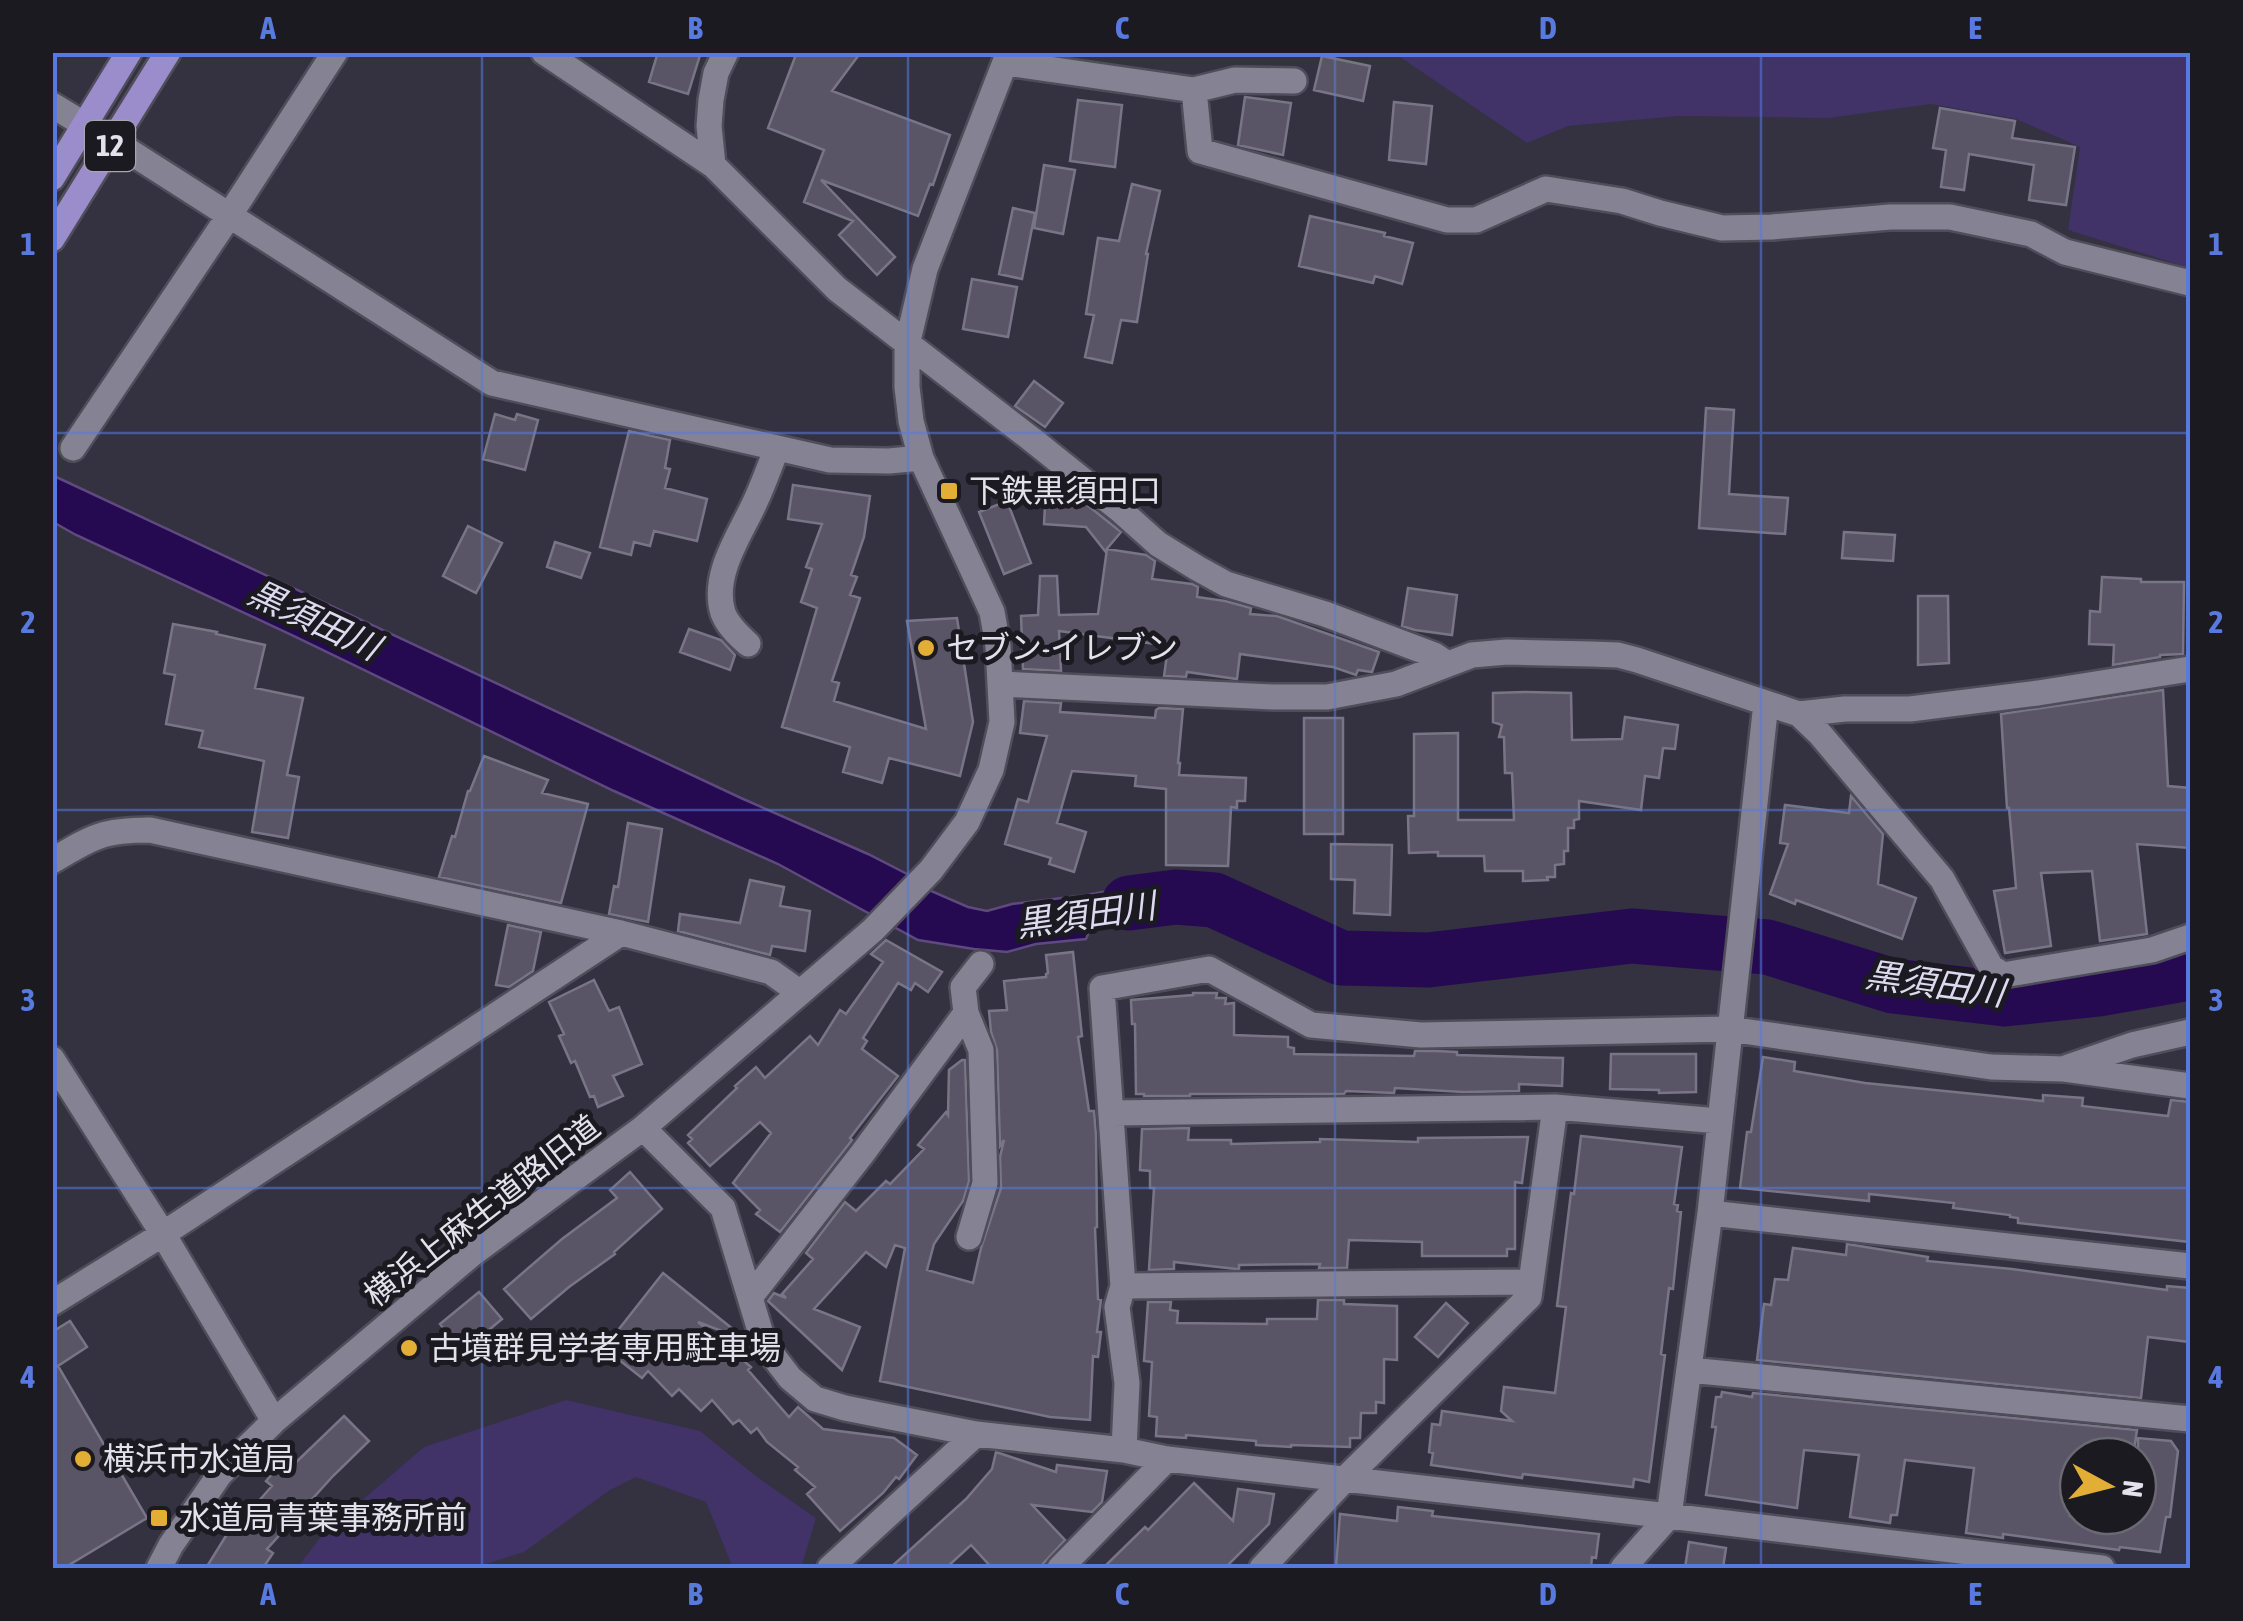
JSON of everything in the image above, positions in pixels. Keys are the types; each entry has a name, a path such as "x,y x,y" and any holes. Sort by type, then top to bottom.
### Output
{"main road":[{"name":"12","path":"52,178 129,52"},
{"name":"12","path":"52,240 168,52"}],"street":[{"path":"73,448 335,52"},
{"path":"544,52 713,164 837,289 1035,442 1158,544 1226,584 1325,614 1446,664"},
{"path":"713,164 711,100 716,73 726,52"},
{"path":"1294,80 1235,80 1194,90 1008,58 925,270 908,344 907,387 911,421 922,458 992,612 1001,684 1273,698 1327,697 1396,684 1472,655 1618,655 1799,714 1910,709 2190,669"},
{"path":"1194,90 1200,151 1447,220 1476,220 1546,189 1622,200 1722,228 1890,217 1950,218 2031,234 2065,252 2190,284"},
{"path":"52,105 85,125"},
{"path":"113,141 492,383 830,460 889,462 922,458"},
{"path":"748,644 724,614 720,587 730,554 777,448"},
{"name":"横浜上麻生道路旧道","path":"159,1568 170,1545 220,1474 274,1421 472,1254 642,1128 872,930 931,870 967,822 991,770 1002,722 1001,684"},
{"path":"1623,1568 1669,1516 1710,1212 1766,703"},
{"path":"1799,714 1942,879 1991,967 2003,975 2152,950 2190,937"},
{"path":"52,860 94,836 121,830 150,830 621,934 772,972 799,992"},
{"path":"52,1303 164,1234 621,934"},
{"path":"968,1237 985,1183 981,1050 966,1013 963,987 981,964"},
{"path":"1124,1450 1126,1383 1117,1307 1123,1286 1102,988 1209,969 1311,1025 1421,1036 1730,1022 1990,1067 2064,1069 2190,1086"},
{"path":"751,1296 966,1013"},
{"path":"2064,1069 2132,1045 2190,1032"},
{"path":"52,1059 164,1234 274,1421"},
{"path":"1112,1114 1555,1107 1719,1121"},
{"path":"1262,1568 1345,1479 1530,1297 1555,1107"},
{"path":"642,1128 723,1208 764,1344 790,1378 814,1399 976,1434 1124,1450 1167,1460 2102,1568"},
{"path":"1710,1212 2190,1266"},
{"path":"1123,1286 1531,1282"},
{"path":"1689,1370 2190,1418"},
{"path":"830,1568 976,1434"},
{"path":"1060,1568 1167,1460"}],"shaded area":[{"path":"1394,53 2190,53 2190,268 2068,230 2080,147 2016,119 1931,104 1829,118 1679,116 1568,126 1527,143"},
{"path":"566,1400 700,1431 816,1518 801,1568 733,1568 706,1502 636,1477 610,1490 524,1552 473,1568 297,1568 323,1534 424,1447"}],"water":[{"path":"52,475 868,854 931,891 968,907 987,911 1139,885 1204,885 1203,910 1094,920 1086,939 1036,944 1007,952 918,940 778,864 614,791 76,535 53,522"}],"building":[{"path":"658,52 701,52 688,94 649,82"},
{"path":"797,52 861,52 832,91 950,135 918,216 821,180 895,257 877,275 839,235 853,221 804,202 824,150 768,128"},
{"path":"1322,56 1370,66 1363,101 1314,90"},
{"path":"1245,97 1291,103 1283,155 1238,145"},
{"path":"1078,100 1122,105 1115,167 1070,161"},
{"path":"1394,102 1432,106 1426,164 1389,160"},
{"path":"1940,108 2015,121 2012,138 2075,147 2066,205 2029,200 2034,165 1969,154 1964,190 1941,187 1946,150 1933,148"},
{"path":"1044,165 1075,170 1063,234 1034,228"},
{"path":"1132,184 1160,191 1137,322 1121,320 1112,363 1085,357 1094,315 1086,314 1098,238 1119,241"},
{"path":"1013,208 1035,213 1022,279 999,274"},
{"path":"1310,216 1413,243 1402,284 1375,276 1373,283 1299,266"},
{"path":"972,279 1017,287 1008,337 963,329"},
{"path":"1034,381 1063,403 1045,427 1015,406"},
{"path":"1706,408 1734,410 1729,494 1788,498 1785,534 1699,528"},
{"path":"495,414 515,420 517,414 538,420 525,470 483,459"},
{"path":"629,431 670,440 665,468 670,469 665,488 707,499 697,541 654,531 650,546 634,542 631,555 600,547"},
{"path":"793,485 870,496 864,537 851,575 857,577 850,595 860,598 832,681 839,683 834,701 926,729 907,621 957,618 973,722 960,776 889,758 882,783 843,772 850,747 782,727 817,608 801,602 812,569 806,567 822,524 788,519"},
{"path":"1046,487 1066,488 1121,532 1105,551 1086,527 1044,524"},
{"path":"1007,501 1031,563 1004,574 979,512"},
{"path":"468,526 502,543 476,593 443,576"},
{"path":"1844,532 1895,535 1893,561 1842,558"},
{"path":"555,542 590,553 581,578 547,567"},
{"path":"1107,549 1146,555 1155,561 1152,579 1192,584 1198,587 1197,597 1251,608 1250,614 1277,616 1379,652 1372,672 1358,670 1356,675 1333,667 1240,654 1237,679 1187,672 1186,677 1164,676 1167,655 1162,654 1163,645 1059,631 1061,671 1023,669 1021,616 1038,615 1040,576 1057,576 1059,615 1098,614"},
{"path":"2102,577 2184,582 2183,654 2113,665 2114,645 2089,644 2090,611 2100,612"},
{"path":"1408,588 1457,595 1452,635 1402,626"},
{"path":"1918,596 1948,596 1949,663 1918,665"},
{"path":"173,624 265,645 255,688 303,698 287,775 299,777 288,838 252,832 264,761 199,747 203,731 166,724 175,675 164,673"},
{"path":"689,629 721,640 735,655 730,670 680,652"},
{"path":"2163,690 2168,786 2190,788 2190,848 2137,844 2147,934 2100,941 2092,871 2041,873 2051,946 2005,953 1994,891 2016,888 2001,714"},
{"path":"1493,693 1571,693 1572,740 1622,739 1625,717 1678,725 1675,749 1663,748 1659,778 1645,776 1641,810 1579,801 1579,819 1574,820 1574,828 1568,828 1564,864 1555,865 1555,877 1547,877 1548,880 1523,881 1523,871 1485,871 1484,856 1409,853 1408,816 1414,816 1414,734 1458,733 1458,820 1514,820 1512,773 1505,773 1504,737 1499,737 1502,725 1493,722"},
{"path":"1024,701 1061,703 1060,712 1155,718 1159,708 1183,709 1179,775 1246,778 1245,801 1237,801 1237,808 1231,807 1228,866 1166,865 1166,789 1135,786 1136,776 1072,771 1057,823 1086,832 1074,872 1049,864 1051,858 1005,844 1018,799 1028,802 1047,736 1020,733"},
{"path":"1304,718 1343,718 1343,834 1304,834"},
{"path":"484,756 548,780 542,793 588,804 561,903 439,877"},
{"path":"1851,796 1883,834 1878,884 1916,898 1902,939 1770,894 1788,844 1780,843 1785,805 1849,813"},
{"path":"628,823 662,829 648,922 609,914 614,886 618,887"},
{"path":"1331,844 1392,845 1390,915 1354,913 1355,880 1331,879"},
{"path":"750,880 784,887 780,906 810,911 805,951 772,946 770,955 678,931 680,914 740,923"},
{"path":"508,925 541,932 533,971 509,987 496,985"},
{"path":"886,940 942,972 928,992 915,983 911,990 898,983 863,1038 867,1041 862,1049 898,1076 780,1232 756,1214 760,1210 733,1183 771,1133 760,1122 710,1166 688,1143 692,1139 688,1135 756,1067 765,1078 810,1036 818,1045 840,1010 846,1014 883,962 871,954"},
{"path":"1073,952 1082,1036 1078,1037 1096,1136 1095,1228 1101,1300 1097,1332 1101,1332 1098,1357 1093,1356 1090,1420 1050,1417 880,1381 905,1248 895,1245 886,1267 866,1252 814,1309 860,1327 842,1370 768,1301 774,1293 786,1298 782,1294 813,1259 806,1253 845,1202 856,1211 924,1149 918,1145 946,1112 948,1115 949,1070 962,1060 969,1181 963,1201 934,1244 927,1270 973,1283 1001,1188 1004,1140 1000,1146 997,1050 989,1011 1007,1010 1004,981 1046,977 1046,955"},
{"path":"594,980 609,1011 619,1007 642,1064 613,1076 623,1096 598,1107 575,1061 571,1063 559,1036 564,1034 549,1002"},
{"path":"1217,993 1216,998 1226,998 1225,1004 1234,1003 1234,1035 1288,1037 1288,1047 1294,1048 1294,1054 1414,1056 1415,1051 1436,1051 1563,1058 1562,1086 1519,1084 1519,1091 1395,1088 1394,1093 1136,1094 1131,1000"},
{"path":"1611,1054 1696,1054 1696,1092 1610,1089"},
{"path":"1763,1057 1795,1062 1794,1071 1865,1083 2043,1101 2043,1095 2083,1098 2082,1106 2168,1116 2171,1100 2190,1102 2190,1242 2018,1223 2018,1218 2010,1215 1953,1208 1954,1203 1869,1194 1869,1201 1740,1188"},
{"path":"1189,1128 1188,1140 1231,1140 1231,1144 1528,1137 1522,1183 1515,1182 1515,1249 1507,1249 1507,1256 1422,1256 1422,1242 1349,1240 1347,1268 1319,1268 1320,1264 1239,1265 1236,1269 1174,1262 1174,1269 1149,1270 1154,1188 1150,1188 1150,1171 1140,1170 1142,1129"},
{"path":"1581,1136 1682,1147 1674,1204 1681,1212 1661,1354 1665,1355 1649,1482 1634,1479 1633,1487 1523,1474 1522,1478 1431,1465 1432,1424 1440,1425 1442,1411 1512,1421 1501,1411 1504,1387 1555,1393 1566,1307 1557,1306"},
{"path":"630,1172 662,1209 615,1254 531,1319 504,1289 617,1198 610,1190"},
{"path":"1847,1244 1928,1257 1927,1261 2167,1290 2167,1286 2190,1288 2190,1342 2148,1337 2141,1398 1757,1360 1764,1304 1771,1305 1775,1279 1788,1280 1793,1248 1846,1255"},
{"path":"663,1273 734,1330 732,1335 698,1322 751,1367 748,1370 789,1417 798,1407 823,1429 894,1438 917,1455 899,1479 896,1477 840,1531 807,1494 815,1487 757,1428 751,1433 739,1420 733,1424 712,1400 701,1411 679,1389 672,1396 648,1371 642,1378 604,1348"},
{"path":"479,1292 502,1319 472,1344 468,1338 458,1347 440,1324"},
{"path":"1318,1300 1397,1306 1397,1360 1384,1359 1384,1403 1376,1402 1376,1413 1361,1413 1360,1438 1350,1438 1350,1447 1291,1447 1186,1435 1156,1436 1157,1417 1149,1416 1152,1362 1144,1361 1148,1302 1171,1302 1170,1310 1178,1311 1177,1323 1267,1324 1267,1319 1317,1319"},
{"path":"1446,1303 1468,1323 1438,1357 1415,1337"},
{"name":"横浜市水道局","path":"70,1321 87,1347 58,1366 147,1518 64,1568 52,1568 52,1332"},
{"path":"1722,1392 1752,1397 1753,1393 2137,1430 2136,1436 2058,1436 2058,1536 2158,1536 2158,1440 2171,1441 2178,1451 2170,1517 2166,1517 2160,1552 1966,1533 1974,1468 1905,1460 1897,1515 1891,1515 1890,1523 1850,1517 1859,1455 1804,1450 1797,1508 1706,1495 1716,1427 1712,1427 1716,1397 1721,1397"},
{"path":"344,1416 369,1441 267,1549 273,1553 263,1568 206,1568 232,1526 235,1528 272,1486 266,1481 282,1463 289,1469"},
{"path":"996,1452 1056,1472 1057,1465 1107,1471 1102,1502 1092,1512 1032,1505 1065,1540 1039,1568 992,1568 971,1545 946,1568 890,1568 966,1499 992,1469"},
{"path":"1194,1483 1233,1521 1238,1489 1274,1494 1269,1524 1225,1568 1103,1568 1145,1527 1148,1530"},
{"path":"1398,1507 1433,1511 1432,1516 1599,1534 1596,1558 1592,1557 1591,1568 1336,1568 1340,1514 1397,1521"},
{"path":"1689,1542 1726,1548 1723,1568 1685,1568"}],"waterway":[{"name":"黒須田川","path":"1129,903 1176,897 1214,900 1341,958 1428,960 1632,936 1767,947 1893,986 2005,999 2099,989 2190,973"}],"place":[{"name":"下鉄黒須田口","path":"949,491"},
{"name":"セブン-イレブン","path":"926,648"},
{"name":"古墳群見学者専用駐車場","path":"409,1348"},
{"name":"横浜市水道局","path":"83,1459"},
{"name":"水道局青葉事務所前","path":"159,1518"}]}
